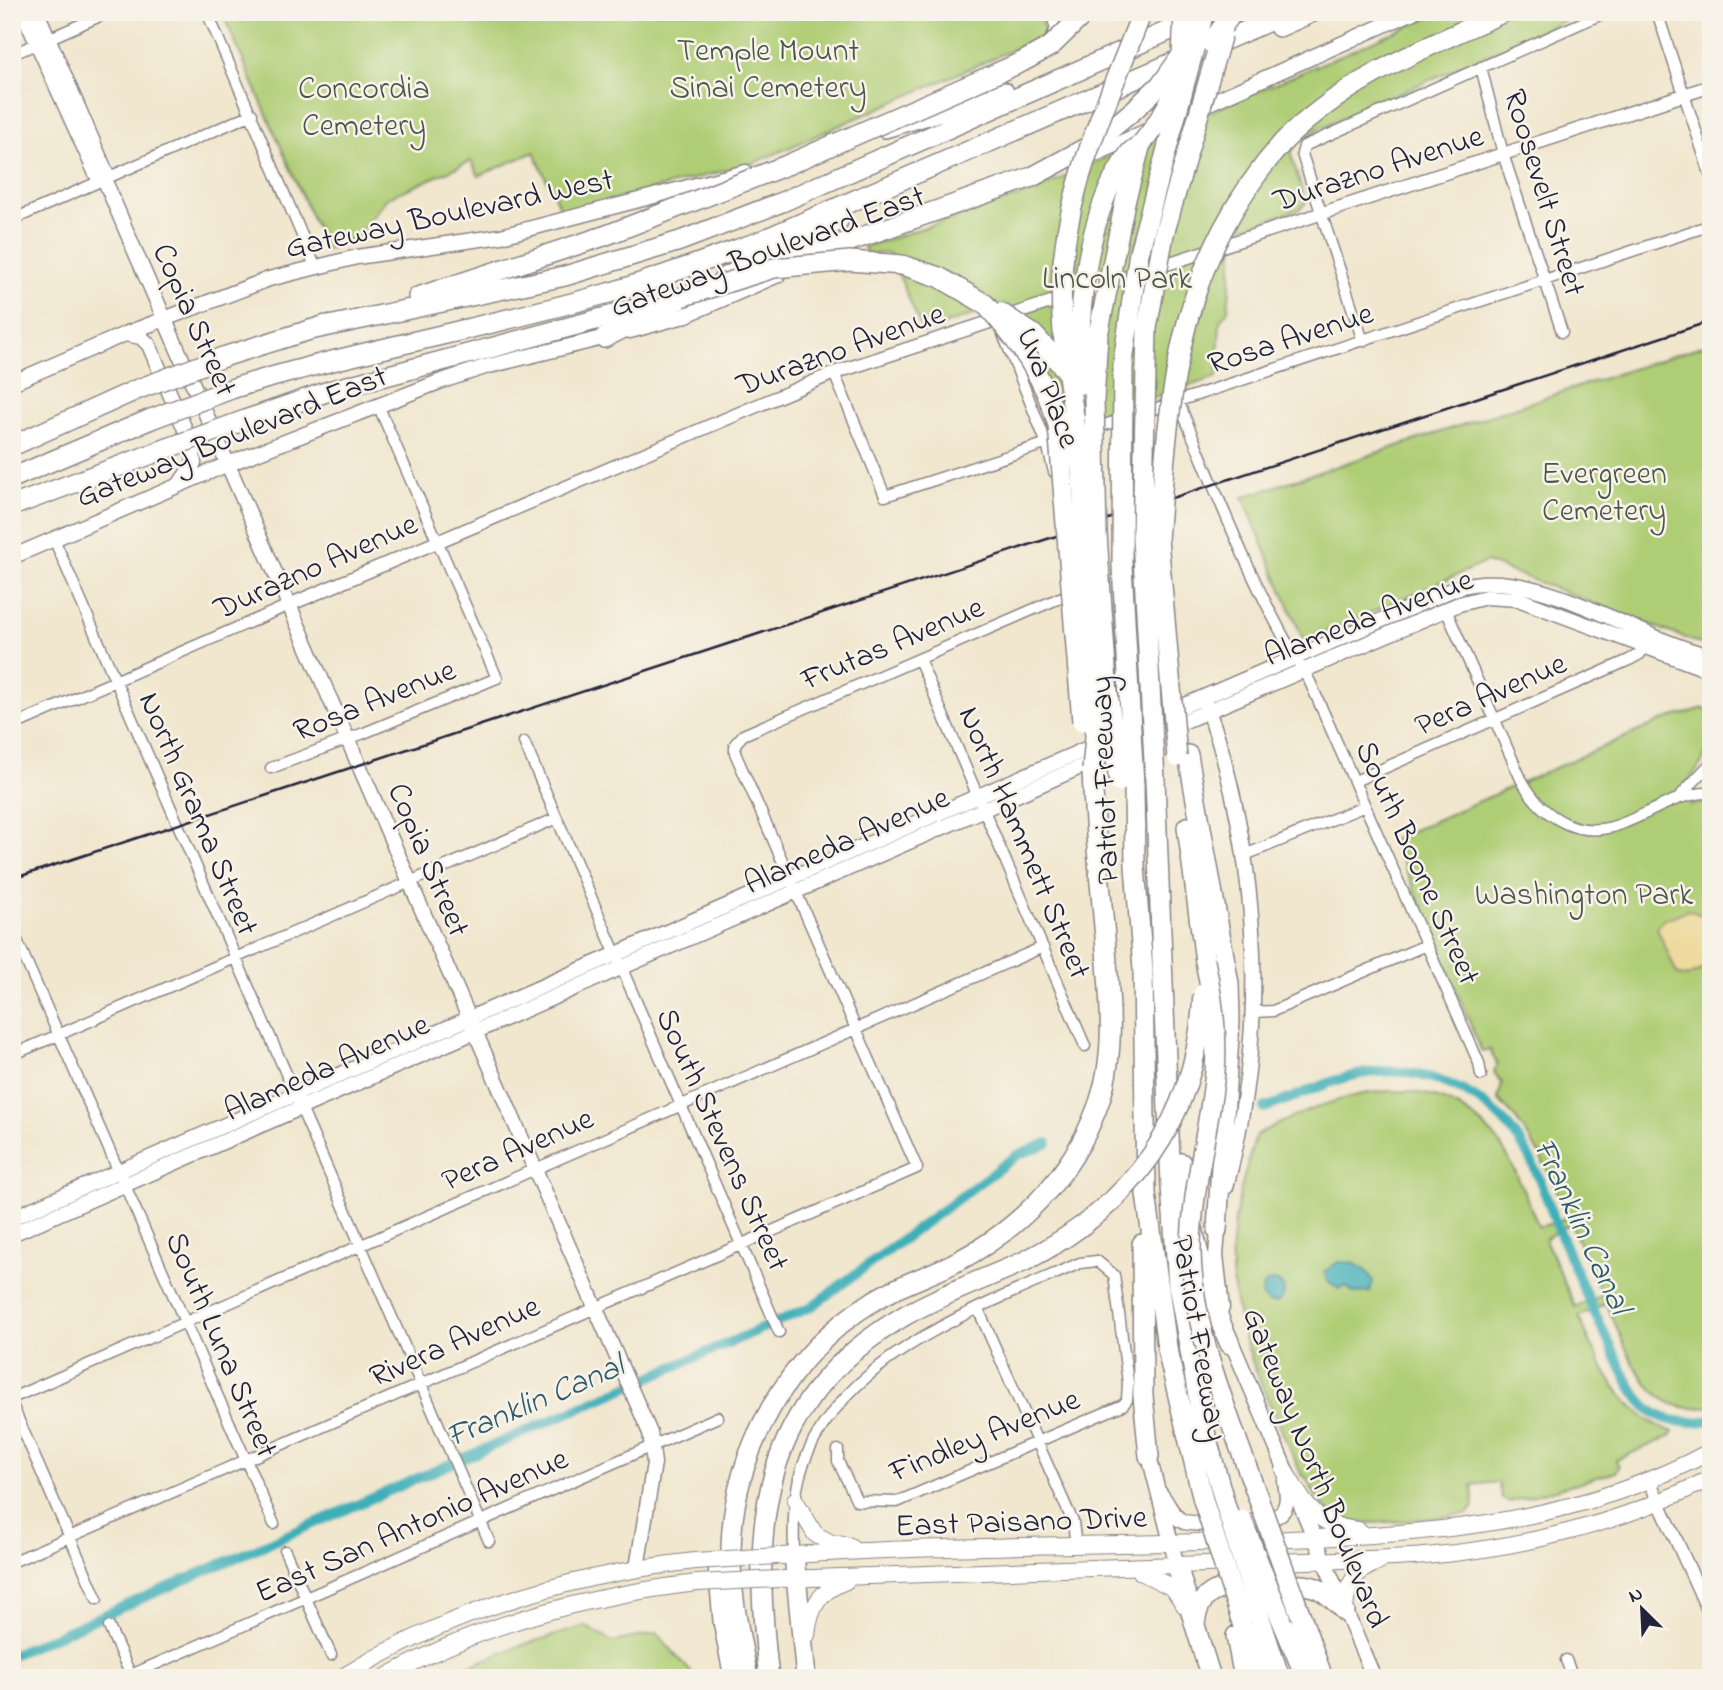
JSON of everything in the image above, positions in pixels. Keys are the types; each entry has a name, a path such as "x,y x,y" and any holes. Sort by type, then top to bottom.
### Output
{"highway":[{"path":"17,443 136,390 223,357 604,236 763,174 1022,62 1051,46 1086,12"},
{"path":"748,1678 731,1572 732,1527 750,1455 773,1405 838,1326 872,1301 975,1251 1023,1217 1058,1177 1088,1130 1098,1106 1110,1047 1109,992 1093,802 1095,736 1082,480 1061,319 1064,252 1078,183 1142,12"},
{"path":"1081,65 1184,12 1185,32 1168,146"},
{"name":"Patriot Freeway","path":"1205,12 1139,252 1123,362 1122,565 1126,784 1143,970 1146,1194 1168,1354 1220,1499"},
{"path":"315,328 474,296 640,255 782,202 1058,75 1211,12"},
{"path":"12,506 248,419 358,383 538,337 774,268 988,194 1077,154 1124,120 1163,82 1211,12"},
{"path":"1126,784 1107,684 1097,534 1094,400 1098,335 1125,202 1141,145 1229,12"},
{"name":"Patriot Freeway","path":"1229,12 1164,234 1153,289 1144,370 1142,537 1169,1087 1171,1186 1178,1284 1220,1499 1217,1548 1254,1620"},
{"path":"12,478 151,419 234,388 342,358 569,303 656,278 758,242 1290,12"},
{"path":"1102,95 1149,84 1313,12"},
{"path":"1158,540 1164,447 1176,368 1202,274 1237,201 1261,168 1302,123 1353,84 1504,12"},
{"path":"797,153 959,108 1058,75"},
{"path":"604,338 851,214 969,161 1023,129"},
{"path":"1082,480 1084,448 1078,342 1083,284 1103,208 1130,152 1141,145"},
{"path":"774,268 850,261 902,265 939,277 991,312 1033,334 1072,378 1099,436 1107,465 1122,565"},
{"path":"991,312 1031,360 1046,387 1058,425 1073,630 1084,737 1092,770"},
{"path":"1144,419 1151,449 1158,540 1205,961 1213,995 1216,1035 1215,1073 1193,1212 1191,1252 1195,1297 1213,1374 1323,1678"},
{"path":"1164,447 1182,756 1229,984 1230,1020 1217,1230"},
{"path":"769,1678 760,1566 763,1522 771,1480 794,1424 825,1380 870,1338 905,1315 1025,1261 1095,1218 1135,1179 1165,1136 1189,1079 1199,1039 1205,961"},
{"path":"1169,1087 1191,1224 1208,1292 1230,1343"},
{"path":"1146,1194 1141,1229 1143,1396 1149,1456"},
{"path":"734,1678 723,1621 718,1566 719,1528 726,1492 742,1443 773,1383 785,1367 820,1345"},
{"path":"1220,1499 1254,1620 1280,1678"},
{"path":"786,1555 805,1677"},
{"path":"1177,1566 1211,1678"},
{"path":"1195,1623 1196,1611 1206,1594 1235,1587 1316,1586 1328,1593 1345,1612"},
{"path":"763,1608 781,1678"},
{"path":"1244,1678 1254,1620"},
{"path":"1254,1620 1260,1678"},
{"path":"1254,1620 1306,1678"}],"main road":[{"name":"Copia Street","path":"23,12 43,41"},
{"name":"Copia Street","path":"37,12 43,41 96,174 105,181 654,1445 654,1463 638,1568"},
{"name":"Gateway Boulevard East","path":"12,557 181,483 377,405 467,372 684,316 790,271 1029,183 1413,12"},
{"name":"Gateway Boulevard West","path":"12,383 251,284 314,266 501,236 752,171 797,153"},
{"path":"125,334 141,337 149,345 193,448 194,463 181,483"},
{"name":"Alameda Avenue","path":"1299,665 1456,588 1490,581 1524,586 1711,671"},
{"name":"Alameda Avenue","path":"12,1234 122,1178 1205,704 1299,665 1446,610 1486,597 1511,598 1646,641 1711,656"},
{"name":"Gateway North Boulevard","path":"1205,704 1227,773 1245,855 1252,912 1254,1012 1244,1105 1217,1230 1219,1294 1230,1343 1374,1678"},
{"name":"Alameda Avenue","path":"12,1217 122,1178"},
{"name":"East Paisano Drive","path":"341,1678 394,1647 472,1612 550,1587 638,1568 786,1555 1391,1535 1494,1523 1574,1505 1649,1480 1711,1451"},
{"path":"1149,1456 1177,1566"},
{"path":"1158,1491 1168,1502 1175,1517 1184,1522 1274,1519 1284,1508 1287,1497 1284,1471"},
{"path":"1284,1471 1303,1501 1322,1521 1344,1528 1391,1535"},
{"name":"East Paisano Drive","path":"384,1678 482,1632 594,1598 697,1583 1390,1558 1498,1547 1610,1518 1660,1501 1711,1478"},
{"path":"795,1500 808,1525 821,1538 831,1543 846,1544 865,1553"},
{"path":"1494,1523 1498,1547"},
{"path":"967,1572 980,1558 1011,1548"},
{"path":"1345,1612 1350,1580 1368,1566 1390,1558"},
{"path":"594,1598 606,1588 631,1582 638,1568"},
{"path":"1129,1569 1155,1576 1173,1588 1195,1623"},
{"path":"805,1677 811,1608 824,1592 855,1577"}],"street":[{"path":"12,54 108,12"},
{"path":"207,12 314,266"},
{"name":"Gateway Boulevard West","path":"797,153 1053,36 1056,29 1051,12"},
{"path":"1363,341 1320,214 1302,154 1304,146 1606,12"},
{"path":"1657,12 1711,177"},
{"name":"Roosevelt Street","path":"1481,67 1503,154 1562,332"},
{"name":"Durazno Avenue","path":"12,726 438,540 834,373 991,312 1320,214 1711,86"},
{"path":"12,220 252,114"},
{"name":"Rosa Avenue","path":"834,373 884,496 1711,225"},
{"name":"Uva Place","path":"991,312 1047,444 1054,472"},
{"name":"South Boone Street","path":"1178,401 1267,607 1299,665 1354,781 1479,1063 1481,1075"},
{"path":"377,405 438,540"},
{"name":"North Grama Street","path":"54,539 489,1541"},
{"name":"Rosa Avenue","path":"271,768 497,678 438,540"},
{"name":"Frutas Avenue","path":"792,885 735,752 735,744 743,735 1062,597"},
{"path":"1446,610 1529,793 1546,813 1570,825 1600,831 1617,826 1682,794 1711,763"},
{"name":"Pera Avenue","path":"1354,781 1629,660 1646,641"},
{"name":"North Hammett Street","path":"919,659 1084,1046"},
{"name":"South Stevens Street","path":"524,742 779,1332"},
{"path":"1682,794 1711,793"},
{"path":"1245,855 1365,806"},
{"path":"12,1055 557,818"},
{"path":"792,885 856,1029"},
{"name":"South Luna Street","path":"12,929 274,1524"},
{"path":"1254,1012 1273,1011 1426,945"},
{"name":"Pera Avenue","path":"12,1398 1043,947"},
{"name":"Rivera Avenue","path":"12,1562 917,1168 856,1029"},
{"name":"Findley Avenue","path":"838,1450 838,1461 857,1501 887,1502 909,1499 1123,1405 1128,1400 1116,1280 1111,1270 1097,1261 1080,1263 978,1308"},
{"path":"786,1555 795,1500 807,1455 838,1405 862,1382 916,1342 978,1308 1073,1522 1076,1547"},
{"path":"12,1405 97,1599"},
{"name":"East San Antonio Avenue","path":"129,1677 718,1417"},
{"path":"1649,1480 1711,1616"},
{"path":"285,1551 331,1655"},
{"path":"109,1627 129,1677"},
{"path":"1566,1660 1573,1678"}],"green space":[{"name":"Concordia Cemetery","path":"222,12 1037,12 1045,31 1042,37 754,163 562,213 534,152 479,176 471,161 387,198 357,237 326,250"},
{"name":"Lincoln Park","path":"1441,12 1584,12 1302,136 1292,151 1292,158 1306,203 1298,210 1235,230 1228,310 1220,321 1217,377 1056,429 1005,304 923,332 890,254 866,253 864,247 1033,192 1119,151"},
{"name":"Evergreen Cemetery","path":"1711,343 1711,648 1486,562 1304,642 1243,497"},
{"name":"Washington Park","path":"1704,708 1709,711 1706,753 1698,769 1683,787 1691,805 1711,803 1711,1406 1689,1408 1671,1403 1655,1392 1632,1360 1606,1303 1579,1316 1595,1352 1614,1386 1626,1400 1656,1424 1674,1432 1671,1436 1616,1460 1619,1466 1616,1472 1510,1502 1502,1499 1498,1482 1472,1485 1474,1507 1467,1514 1381,1523 1338,1518 1323,1505 1306,1477 1302,1476 1253,1364 1236,1305 1232,1275 1233,1230 1256,1135 1285,1120 1346,1098 1378,1092 1408,1091 1438,1098 1466,1112 1493,1135 1513,1166 1539,1227 1558,1222 1567,1215 1538,1153 1521,1125 1498,1099 1502,1083 1494,1072 1497,1064 1490,1049 1482,1052 1393,839 1666,719","holes":["1566,1226 1572,1227 1602,1295 1575,1307 1545,1239"]},
{"path":"585,1626 613,1642 657,1633 696,1678 441,1678 513,1648"}],"sand":[{"path":"1688,910 1711,918 1711,966 1686,977 1677,974 1657,928 1663,920"}],"water":[{"path":"1089,12 1141,12 1107,21"},
{"path":"1338,1262 1354,1264 1367,1272 1373,1281 1370,1292 1354,1293 1345,1286 1339,1289 1328,1281 1324,1272"},
{"path":"1273,1281 1281,1284 1284,1292 1281,1300 1273,1303 1265,1300 1262,1292 1265,1284"}],"waterway":[{"name":"Franklin Canal","path":"1264,1108 1346,1077 1393,1071 1430,1077 1481,1102 1508,1126 1532,1162 1590,1304 1632,1389 1650,1410 1664,1418 1687,1422 1711,1420"},
{"name":"Franklin Canal","path":"12,1655 811,1307 1017,1155 1048,1143"}],"railway":[{"path":"12,879 1711,321"}],"park label":[{"name":"Temple Mount Sinai Cemetery","path":"768,68"}]}
